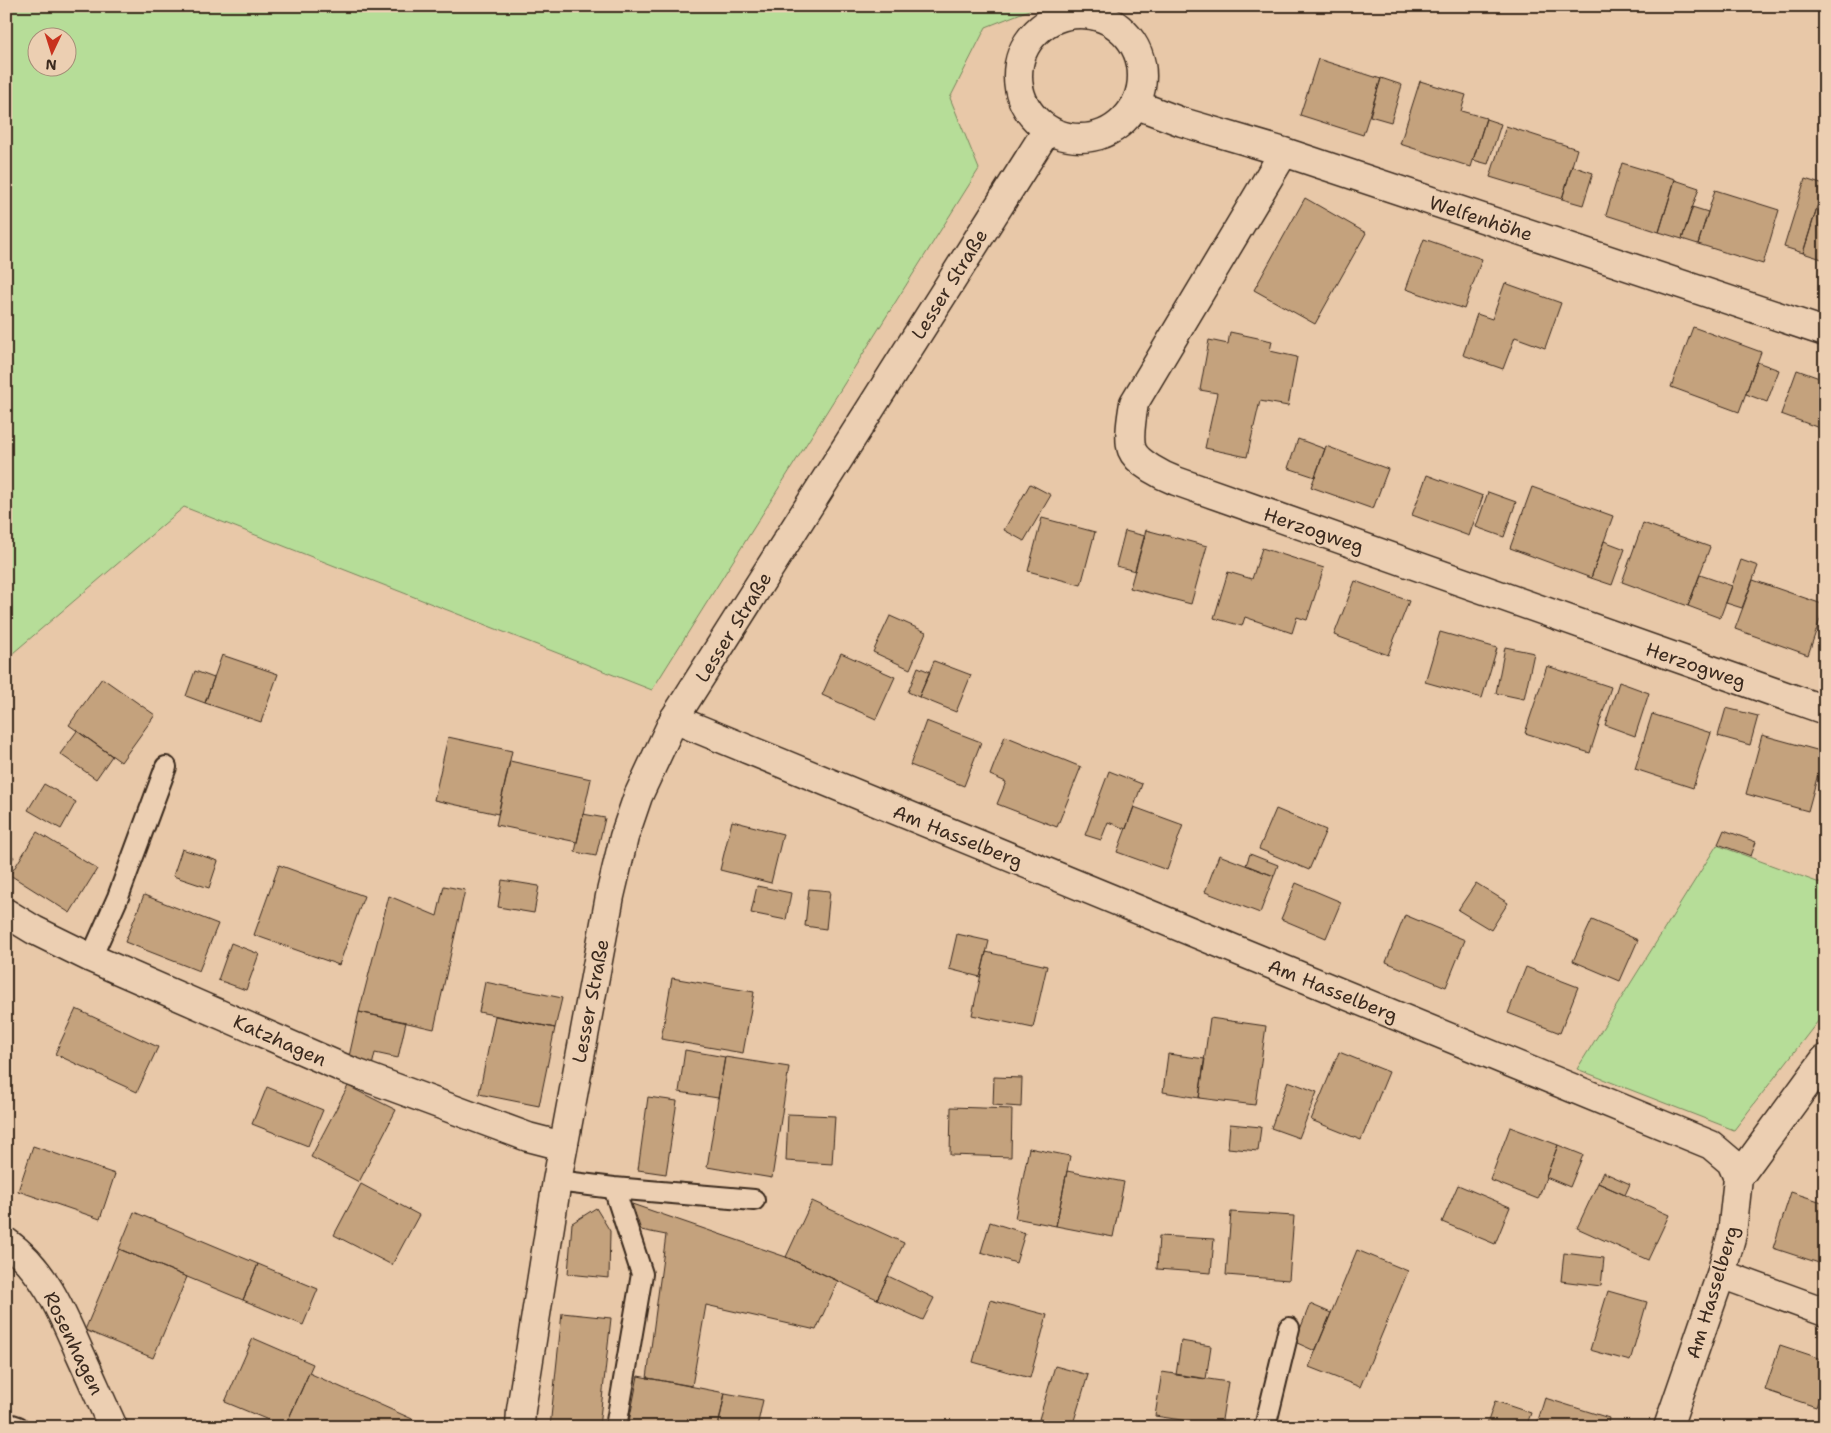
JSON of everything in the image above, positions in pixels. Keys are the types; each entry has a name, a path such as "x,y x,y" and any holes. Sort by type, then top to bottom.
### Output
{"street":[{"path":"1067,14 1120,15 1141,60 1143,82 1136,105 1120,125 1097,136 1071,138 1047,130 1029,113 1019,90 1018,65 1027,42 1044,24 1067,14"},
{"name":"Welfenhöhe","path":"1136,105 1182,122 1284,152 1825,332"},
{"name":"Lesser Straße","path":"520,1427 521,1410 557,1181 596,962 624,837 638,796 674,719 1047,130"},
{"name":"Herzogweg","path":"1284,152 1134,403 1131,442 1132,449 1138,458 1161,474 1176,481 1825,710"},
{"name":"Am Hasselberg","path":"674,719 1712,1145 1731,1162 1738,1178 1732,1234 1721,1274 1668,1427"},
{"name":"Katzhagen","path":"6,913 34,930 91,958 350,1071 528,1137 563,1146"},
{"path":"1738,1178 1825,1059"},
{"name":"Rosenhagen","path":"6,1242 16,1249 39,1274 57,1302 113,1427"},
{"path":"1721,1274 1825,1312"}],"lane":[{"path":"91,958 118,898 166,767"},
{"path":"557,1181 754,1200"},
{"path":"614,1188 642,1274 616,1427"},
{"path":"1265,1427 1289,1328"},
{"path":"6,1423 18,1427"}],"green space":[{"path":"6,6 1039,6 986,27 950,98 979,169 652,690 184,507 6,659"},
{"path":"1717,845 1825,885 1825,1012 1734,1130 1577,1069"}],"building":[{"path":"1318,59 1381,79 1363,135 1300,115"},
{"path":"1381,78 1402,85 1391,122 1370,116"},
{"path":"1420,81 1466,95 1461,111 1486,118 1471,167 1400,144"},
{"path":"1486,119 1501,124 1488,164 1473,160"},
{"path":"1506,126 1577,149 1562,199 1490,177"},
{"path":"1622,163 1675,179 1659,232 1606,215"},
{"path":"1572,166 1593,173 1583,205 1562,199"},
{"path":"1805,179 1824,185 1803,253 1784,247"},
{"path":"1675,180 1699,188 1682,239 1659,232"},
{"path":"1715,190 1779,210 1763,264 1698,244"},
{"path":"1821,194 1825,195 1825,260 1803,253"},
{"path":"1305,198 1366,233 1315,324 1254,290"},
{"path":"1692,207 1708,212 1698,244 1682,239"},
{"path":"1424,239 1482,259 1464,309 1406,289"},
{"path":"1505,283 1561,303 1545,348 1515,337 1503,369 1463,355 1477,314 1492,319"},
{"path":"1693,327 1761,352 1739,412 1671,387"},
{"path":"1230,332 1272,341 1270,351 1297,357 1288,406 1260,401 1247,457 1205,448 1217,393 1200,390 1209,340 1228,344"},
{"path":"1757,362 1779,370 1767,402 1746,394"},
{"path":"1797,370 1825,380 1825,430 1781,414"},
{"path":"1298,439 1325,449 1315,477 1288,468"},
{"path":"1326,446 1388,469 1373,509 1311,487"},
{"path":"1427,475 1483,496 1469,536 1412,515"},
{"path":"1030,484 1051,495 1024,541 1004,530"},
{"path":"1532,487 1613,516 1591,578 1510,548"},
{"path":"1488,492 1516,502 1504,537 1476,527"},
{"path":"1042,518 1095,532 1081,585 1028,571"},
{"path":"1643,523 1710,547 1688,606 1622,582"},
{"path":"1146,530 1207,546 1191,604 1130,588"},
{"path":"1125,531 1145,536 1135,571 1116,566"},
{"path":"1604,541 1625,549 1612,585 1591,578"},
{"path":"1262,548 1324,568 1307,620 1297,617 1292,633 1245,617 1242,626 1214,618 1228,572 1252,579"},
{"path":"1741,560 1758,566 1742,608 1726,603"},
{"path":"1700,575 1732,586 1720,618 1688,606"},
{"path":"1753,580 1825,605 1808,655 1735,629"},
{"path":"1355,581 1409,601 1388,655 1334,635"},
{"path":"890,616 926,632 910,669 873,652"},
{"path":"1440,632 1497,648 1482,698 1425,682"},
{"path":"1505,647 1534,653 1524,699 1496,693"},
{"path":"841,653 895,677 876,719 822,695"},
{"path":"222,655 278,674 261,722 205,703"},
{"path":"934,661 971,675 956,712 919,697"},
{"path":"1547,666 1611,687 1590,753 1525,733"},
{"path":"918,667 930,672 919,697 908,692"},
{"path":"195,671 214,678 205,703 186,696"},
{"path":"102,678 155,715 121,762 69,725"},
{"path":"1619,682 1649,693 1635,736 1605,725"},
{"path":"1726,708 1758,716 1750,745 1718,736"},
{"path":"1652,714 1711,733 1693,788 1635,769"},
{"path":"926,721 981,742 964,786 910,765"},
{"path":"77,731 112,756 96,779 60,754"},
{"path":"1762,735 1824,752 1808,811 1746,794"},
{"path":"1005,736 1081,767 1057,827 997,804 1006,782 990,775"},
{"path":"448,737 512,751 498,814 434,800"},
{"path":"510,761 591,779 577,842 496,825"},
{"path":"1109,771 1142,784 1126,829 1108,822 1101,840 1085,835"},
{"path":"44,784 76,802 61,829 28,810"},
{"path":"1134,807 1183,825 1167,870 1117,852"},
{"path":"1276,809 1326,830 1309,870 1259,849"},
{"path":"583,814 605,818 596,856 575,852"},
{"path":"732,821 783,834 771,883 720,870"},
{"path":"1724,830 1756,842 1751,856 1718,844"},
{"path":"37,832 97,869 70,913 10,875"},
{"path":"182,849 218,861 209,888 173,876"},
{"path":"6,852 14,857 6,869"},
{"path":"1250,854 1278,865 1274,876 1246,865"},
{"path":"1219,855 1274,876 1260,913 1205,892"},
{"path":"279,865 364,896 339,965 254,935"},
{"path":"502,880 539,886 534,913 498,907"},
{"path":"1296,883 1341,902 1326,938 1281,919"},
{"path":"1476,883 1508,903 1491,930 1458,910"},
{"path":"444,886 465,890 434,1029 359,1012 389,896 437,916"},
{"path":"757,886 791,893 786,920 751,913"},
{"path":"809,889 830,891 826,929 805,926"},
{"path":"144,895 218,924 199,971 125,942"},
{"path":"1405,915 1465,940 1446,987 1386,962"},
{"path":"1592,920 1638,940 1620,981 1573,961"},
{"path":"957,934 989,941 980,977 949,969"},
{"path":"231,943 259,954 246,990 218,980"},
{"path":"986,952 1047,966 1033,1028 972,1015"},
{"path":"1526,967 1578,987 1560,1033 1508,1013"},
{"path":"672,978 754,992 743,1053 661,1039"},
{"path":"485,982 562,998 555,1028 479,1012"},
{"path":"76,1009 158,1047 137,1092 55,1054"},
{"path":"359,1012 406,1022 398,1058 375,1053 372,1066 348,1061"},
{"path":"495,1016 555,1028 539,1106 479,1094"},
{"path":"1210,1018 1266,1026 1255,1105 1199,1098"},
{"path":"685,1050 725,1057 718,1098 679,1092"},
{"path":"1339,1052 1389,1072 1361,1140 1311,1120"},
{"path":"1168,1054 1205,1059 1199,1098 1163,1092"},
{"path":"725,1057 789,1067 772,1178 707,1167"},
{"path":"994,1077 1022,1078 1021,1107 993,1105"},
{"path":"1288,1081 1317,1092 1299,1138 1271,1128"},
{"path":"348,1086 396,1110 359,1182 311,1157"},
{"path":"267,1087 323,1110 308,1146 252,1124"},
{"path":"648,1097 677,1101 666,1174 638,1170"},
{"path":"951,1107 1012,1109 1011,1157 950,1155"},
{"path":"788,1114 835,1116 832,1164 786,1161"},
{"path":"1230,1124 1261,1127 1258,1151 1228,1148"},
{"path":"1510,1127 1558,1145 1538,1199 1490,1180"},
{"path":"1558,1145 1583,1155 1570,1187 1546,1177"},
{"path":"33,1146 115,1174 100,1219 18,1191"},
{"path":"1029,1148 1070,1156 1056,1226 1015,1218"},
{"path":"1067,1171 1124,1182 1113,1237 1056,1226"},
{"path":"1603,1172 1630,1184 1625,1195 1598,1183"},
{"path":"1598,1183 1669,1215 1648,1260 1577,1228"},
{"path":"361,1184 419,1215 392,1265 334,1235"},
{"path":"1458,1185 1510,1207 1495,1244 1442,1222"},
{"path":"1791,1192 1825,1203 1825,1265 1773,1248"},
{"path":"812,1201 904,1243 877,1299 786,1257"},
{"path":"632,1204 786,1257 838,1281 816,1330 706,1305 692,1386 647,1378 666,1235 641,1230"},
{"path":"596,1208 610,1231 609,1278 568,1274 572,1223"},
{"path":"134,1212 258,1264 243,1300 119,1249"},
{"path":"1231,1212 1294,1216 1289,1280 1226,1275"},
{"path":"990,1222 1025,1233 1016,1263 981,1252"},
{"path":"1159,1236 1214,1239 1211,1273 1157,1269"},
{"path":"119,1249 187,1277 153,1358 85,1330"},
{"path":"1357,1250 1408,1271 1360,1387 1309,1367"},
{"path":"1564,1253 1604,1258 1601,1286 1561,1281"},
{"path":"258,1264 318,1289 303,1325 243,1300"},
{"path":"888,1276 934,1298 923,1320 877,1299"},
{"path":"1608,1291 1647,1302 1630,1361 1590,1350"},
{"path":"990,1300 1047,1315 1030,1378 973,1362"},
{"path":"1310,1304 1331,1313 1315,1351 1295,1342"},
{"path":"562,1313 611,1318 599,1427 550,1427"},
{"path":"253,1338 313,1364 285,1427 225,1402"},
{"path":"1181,1341 1211,1346 1206,1379 1176,1375"},
{"path":"1780,1345 1825,1360 1825,1383 1816,1407 1765,1390"},
{"path":"1055,1366 1088,1375 1072,1427 1064,1427 1039,1419"},
{"path":"1162,1372 1228,1382 1221,1426 1155,1416"},
{"path":"309,1373 419,1422 417,1427 285,1427"},
{"path":"638,1376 725,1393 718,1427 628,1427"},
{"path":"725,1393 763,1400 757,1427 718,1427"},
{"path":"1545,1398 1609,1418 1607,1427 1536,1427"},
{"path":"1495,1401 1531,1413 1526,1427 1486,1427"}]}
